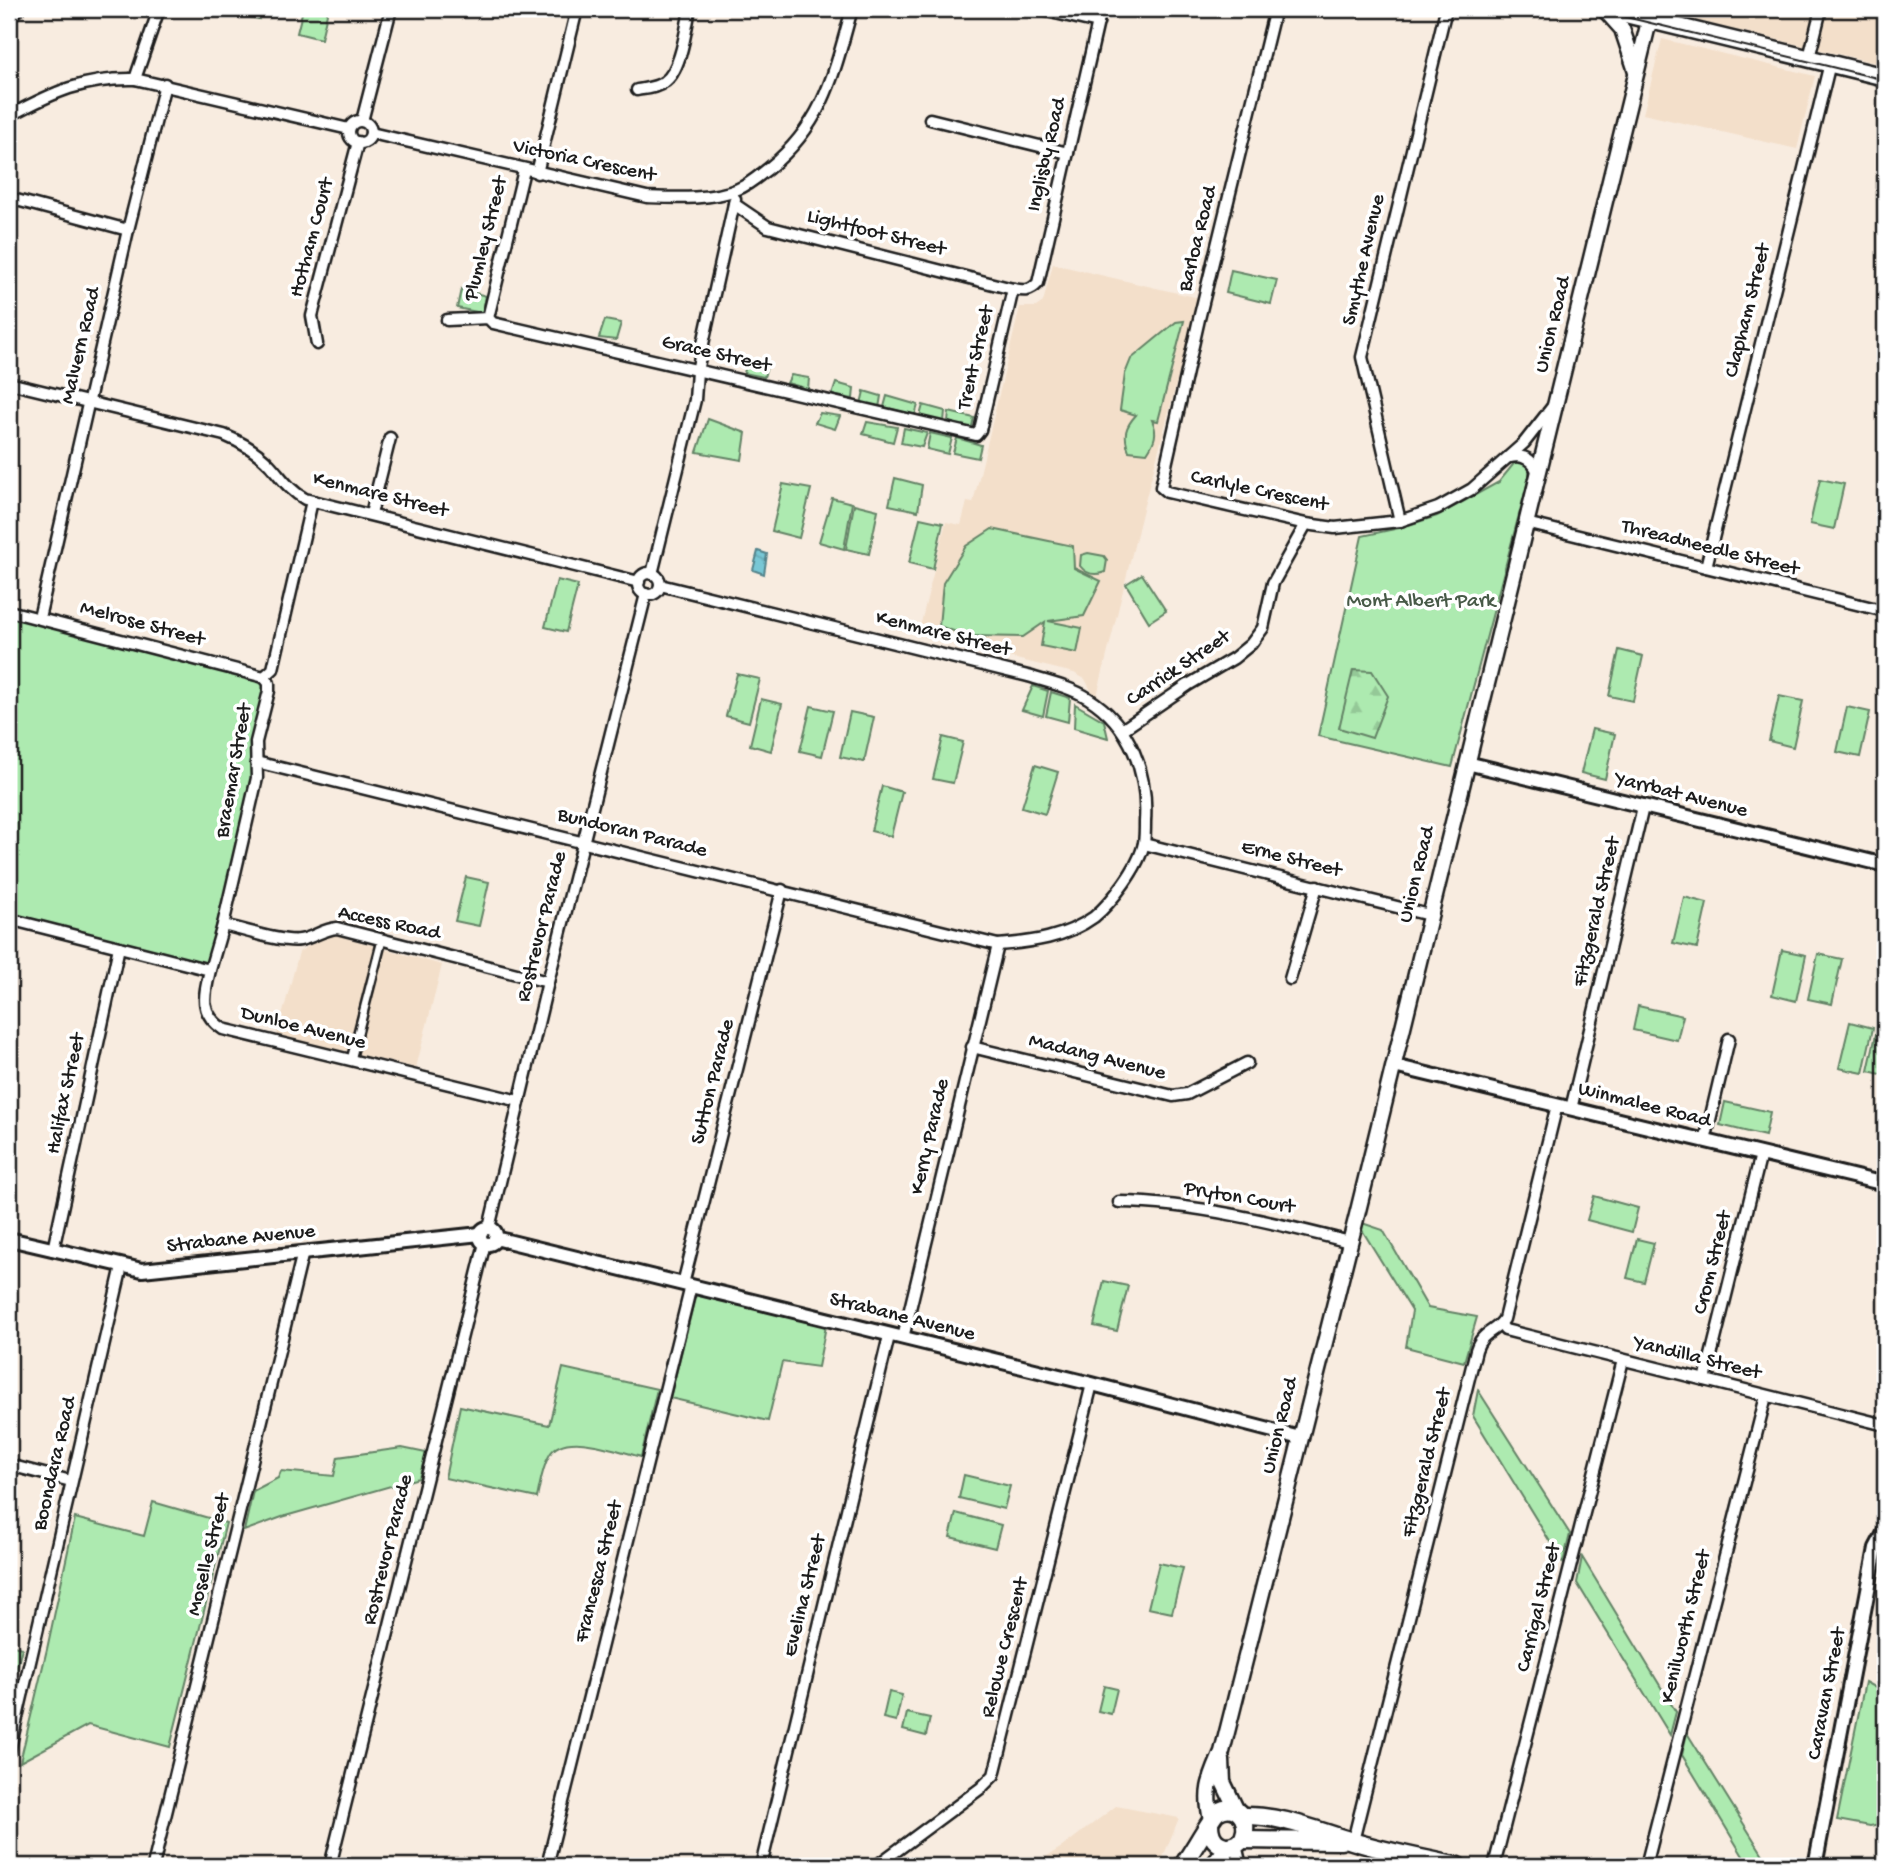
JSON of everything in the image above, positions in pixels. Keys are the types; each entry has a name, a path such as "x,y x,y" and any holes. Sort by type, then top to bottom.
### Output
{"main road":[{"path":"1604,9 1651,14 1885,77"},
{"path":"1604,9 1622,29 1636,73"},
{"name":"Union Road","path":"1210,1822 1206,1798 1208,1786 1222,1752 1394,1066 1651,14"},
{"name":"Union Road","path":"1222,1752 1223,1782 1240,1814"},
{"path":"1182,1866 1195,1850 1210,1822 1223,1810 1304,1824 1353,1841 1458,1866"},
{"path":"1213,1866 1236,1844 1247,1828 1240,1814"},
{"path":"1210,1822 1210,1833 1221,1845 1353,1841"}],"street":[{"path":"9,18 19,9"},
{"path":"135,79 159,9"},
{"path":"362,121 391,9"},
{"path":"537,173 577,9"},
{"path":"637,90 655,87 667,81 675,71 690,9"},
{"name":"Victoria Crescent","path":"371,133 647,197 678,198 737,190 786,155 812,123 827,92 852,9"},
{"path":"1038,9 1098,23"},
{"name":"Inglisby Road","path":"1013,289 1033,289 1038,283 1101,9"},
{"name":"Barloa Road","path":"1162,478 1275,9"},
{"name":"Smythe Avenue","path":"1400,521 1362,357 1446,9"},
{"path":"1809,58 1821,9"},
{"name":"Clapham Street","path":"1706,567 1830,63"},
{"path":"10,114 60,90 106,78 135,79 349,129"},
{"name":"Malvern Road","path":"39,618 128,230 165,85"},
{"path":"930,119 1068,153"},
{"path":"362,121 369,125 371,133 367,140 358,142 351,138 349,129 354,122 362,121"},
{"name":"Hotham Court","path":"317,344 313,316 358,142"},
{"name":"Plumley Street","path":"488,318 524,170"},
{"path":"652,574 695,400 697,371 737,190"},
{"path":"9,198 128,230"},
{"name":"Lightfoot Street","path":"734,204 768,227 1013,289"},
{"name":"Trent Street","path":"976,435 1013,289"},
{"name":"Grace Street","path":"447,320 488,318 493,323 976,435"},
{"name":"Kenmare Street","path":"9,383 224,435 240,442 270,465 292,492 312,501 639,582"},
{"name":"Carlyle Crescent","path":"1162,478 1161,486 1167,492 1306,524 1335,528 1400,521 1438,508 1472,489 1510,457 1557,400"},
{"path":"371,514 390,438"},
{"path":"1510,457 1520,455 1527,458 1535,465 1538,474"},
{"name":"Braemar Street","path":"210,970 257,778 256,742 269,691 269,683 264,677 273,669 312,501"},
{"name":"Threadneedle Street","path":"1526,523 1883,610"},
{"name":"Carrick Street","path":"1122,730 1188,685 1234,658 1251,644 1263,628 1273,583 1306,524"},
{"path":"652,574 658,578 660,585 656,592 646,594 640,590 639,582 645,575 652,574"},
{"name":"Kenmare Street","path":"660,585 1028,676 1089,699 1122,730 1142,771 1146,805 1144,844"},
{"name":"Rostrevor Parade","path":"330,1866 646,594"},
{"path":"1883,610 1885,595"},
{"name":"Melrose Street","path":"9,611 264,677"},
{"name":"Bundoran Parade","path":"256,762 998,944 1032,942 1059,936 1091,919 1111,902 1144,844"},
{"name":"Yarrbat Avenue","path":"1467,763 1885,865"},
{"name":"Fitzgerald Street","path":"1571,1108 1643,807"},
{"name":"Erne Street","path":"1144,844 1429,915"},
{"path":"1290,979 1317,886"},
{"name":"Sutton Parade","path":"687,1285 782,890"},
{"path":"9,919 210,970"},
{"name":"Access Road","path":"223,925 290,940 337,928 548,982"},
{"path":"351,1060 382,940"},
{"name":"Kerry Parade","path":"896,1337 998,944"},
{"name":"Halifax Street","path":"53,1250 120,947"},
{"name":"Dunloe Avenue","path":"210,970 204,998 210,1020 223,1029 519,1101"},
{"path":"1705,1141 1729,1039"},
{"name":"Madang Avenue","path":"972,1047 1173,1096 1187,1094 1247,1063"},
{"name":"Winmalee Road","path":"1394,1066 1885,1184"},
{"name":"Fitzgerald Street","path":"1353,1841 1476,1350 1485,1334 1500,1325 1504,1319 1557,1105"},
{"name":"Crom Street","path":"1705,1380 1760,1154"},
{"name":"Pryton Court","path":"1119,1202 1148,1203 1263,1220 1350,1242"},
{"name":"Strabane Avenue","path":"9,1240 142,1270 303,1252 487,1236 1092,1384 1300,1438"},
{"name":"Moselle Street","path":"153,1866 303,1252"},
{"name":"Boondara Road","path":"9,1752 122,1266"},
{"name":"Francesca Street","path":"547,1866 687,1285"},
{"name":"Yandilla Street","path":"1500,1325 1505,1330 1885,1425"},
{"name":"Evelina Street","path":"761,1866 896,1337"},
{"name":"Carrigal Street","path":"1494,1866 1623,1360"},
{"name":"Relowe Crescent","path":"876,1866 981,1788 994,1775 1092,1384"},
{"name":"Kenilworth Street","path":"1646,1866 1766,1396"},
{"path":"9,1465 71,1481"},
{"name":"Caravan Street","path":"1815,1866 1876,1548 1885,1531"},
{"path":"9,1688 23,1692"},
{"path":"1236,1844 1241,1866"}],"shaded area":[{"path":"1664,9 1885,9 1885,65 1663,13"},
{"path":"1662,39 1815,76 1797,149 1643,114"},
{"path":"1053,264 1199,298 1096,700 1085,679 1074,673 918,635 946,522 961,525 967,502 973,503 1020,307 1036,307 1043,302"},
{"path":"329,933 442,965 416,1068 277,1035 299,952"},
{"path":"1116,1806 1179,1818 1163,1857 1154,1866 1031,1866 1062,1847"}],"green space":[{"path":"236,9 261,9 259,19 235,14"},
{"path":"303,9 328,9 321,39 297,33"},
{"path":"1231,270 1277,280 1271,304 1226,293"},
{"path":"461,289 486,296 482,313 457,308"},
{"path":"605,320 621,323 616,340 599,338"},
{"path":"1184,321 1158,421 1152,420 1155,429 1154,441 1147,453 1129,451 1126,432 1136,415 1120,410 1125,374 1131,359 1176,322"},
{"path":"747,362 767,367 764,377 744,373"},
{"path":"791,375 809,378 808,389 787,383"},
{"path":"836,383 854,388 853,399 832,395"},
{"path":"864,391 881,396 879,408 861,404"},
{"path":"887,396 918,405 915,415 884,407"},
{"path":"923,405 945,411 944,422 920,416"},
{"path":"949,412 974,418 971,430 948,422"},
{"path":"820,413 840,416 835,429 815,423"},
{"path":"708,419 746,433 742,460 697,452"},
{"path":"867,422 897,427 893,442 863,434"},
{"path":"904,428 927,433 922,447 901,443"},
{"path":"930,433 952,438 948,454 927,449"},
{"path":"957,438 981,445 978,458 953,453"},
{"name":"Mont Albert Park","path":"1516,461 1529,463 1529,477 1452,767 1318,736 1362,536 1437,516 1499,482"},
{"path":"895,478 922,485 918,511 889,505"},
{"path":"1820,479 1844,484 1834,529 1810,524"},
{"path":"783,484 811,489 799,538 772,531"},
{"path":"832,498 852,503 844,549 819,542"},
{"path":"854,504 878,510 869,554 846,549"},
{"path":"920,518 943,523 933,569 909,563"},
{"path":"992,529 1073,546 1074,568 1101,581 1084,616 1048,621 1082,628 1077,653 1041,646 1045,622 1023,637 968,636 939,626 943,583 966,546"},
{"path":"1088,553 1104,556 1107,560 1105,572 1091,574 1080,566 1081,555"},
{"path":"1142,574 1166,611 1149,622 1126,584"},
{"path":"557,580 578,585 566,632 545,627"},
{"path":"9,612 269,683 256,762 210,970 9,918"},
{"path":"1619,650 1643,656 1633,701 1609,696"},
{"path":"1353,670 1372,671 1388,696 1372,738 1339,728"},
{"path":"737,674 760,679 749,722 726,716"},
{"path":"1033,686 1048,691 1043,716 1022,710"},
{"path":"1051,692 1070,698 1068,722 1046,716"},
{"path":"1779,696 1803,701 1793,747 1769,741"},
{"path":"761,699 782,704 771,751 750,745"},
{"path":"1075,704 1104,721 1108,738 1074,728"},
{"path":"811,706 833,711 822,756 800,751"},
{"path":"1847,707 1870,712 1860,757 1837,752"},
{"path":"850,712 874,717 864,762 840,757"},
{"path":"1592,729 1615,734 1605,779 1581,773"},
{"path":"943,737 963,742 953,783 933,779"},
{"path":"1035,765 1058,772 1045,814 1022,807"},
{"path":"882,786 902,792 891,836 871,831"},
{"path":"466,877 489,882 479,926 455,921"},
{"path":"1684,897 1707,903 1697,948 1673,943"},
{"path":"1782,950 1806,955 1796,1001 1772,995"},
{"path":"1818,954 1842,959 1832,1004 1808,999"},
{"path":"1638,1006 1683,1016 1677,1040 1633,1030"},
{"path":"1850,1022 1873,1028 1863,1073 1839,1068"},
{"path":"1878,1025 1885,1027 1885,1075 1868,1071"},
{"path":"1725,1102 1770,1112 1765,1136 1720,1125"},
{"path":"1594,1196 1638,1208 1632,1232 1587,1220"},
{"path":"1362,1223 1383,1230 1428,1308 1477,1317 1464,1362 1406,1347 1412,1311 1362,1230"},
{"path":"1637,1239 1654,1243 1644,1282 1627,1278"},
{"path":"1104,1281 1128,1286 1117,1331 1094,1326"},
{"path":"696,1294 826,1326 818,1367 782,1362 768,1421 670,1398"},
{"path":"563,1368 657,1389 641,1457 591,1444 566,1444 556,1448 549,1456 537,1498 445,1478 460,1406 549,1425"},
{"path":"1478,1390 1570,1534 1563,1563 1473,1416"},
{"path":"402,1448 426,1453 419,1478 282,1517 244,1531 253,1491 278,1478 281,1471 334,1476 338,1457"},
{"path":"964,1475 1010,1486 1004,1509 959,1498"},
{"path":"153,1502 226,1523 170,1747 88,1725 20,1762 75,1518 144,1536"},
{"path":"956,1513 1001,1525 995,1548 950,1537"},
{"path":"1582,1557 1676,1712 1670,1735 1577,1583"},
{"path":"1159,1563 1183,1568 1172,1613 1148,1608"},
{"path":"9,1645 22,1648 15,1675 9,1674"},
{"path":"1865,1682 1885,1693 1885,1823 1870,1826 1837,1820"},
{"path":"1104,1686 1117,1689 1111,1714 1098,1711"},
{"path":"889,1692 902,1695 896,1721 883,1718"},
{"path":"907,1713 930,1718 926,1736 903,1730"},
{"path":"1687,1733 1770,1866 1749,1866 1682,1755"}],"water":[{"path":"758,551 767,554 764,574 753,570"}],"tram line":[{"path":"1593,9 1885,80"}]}
